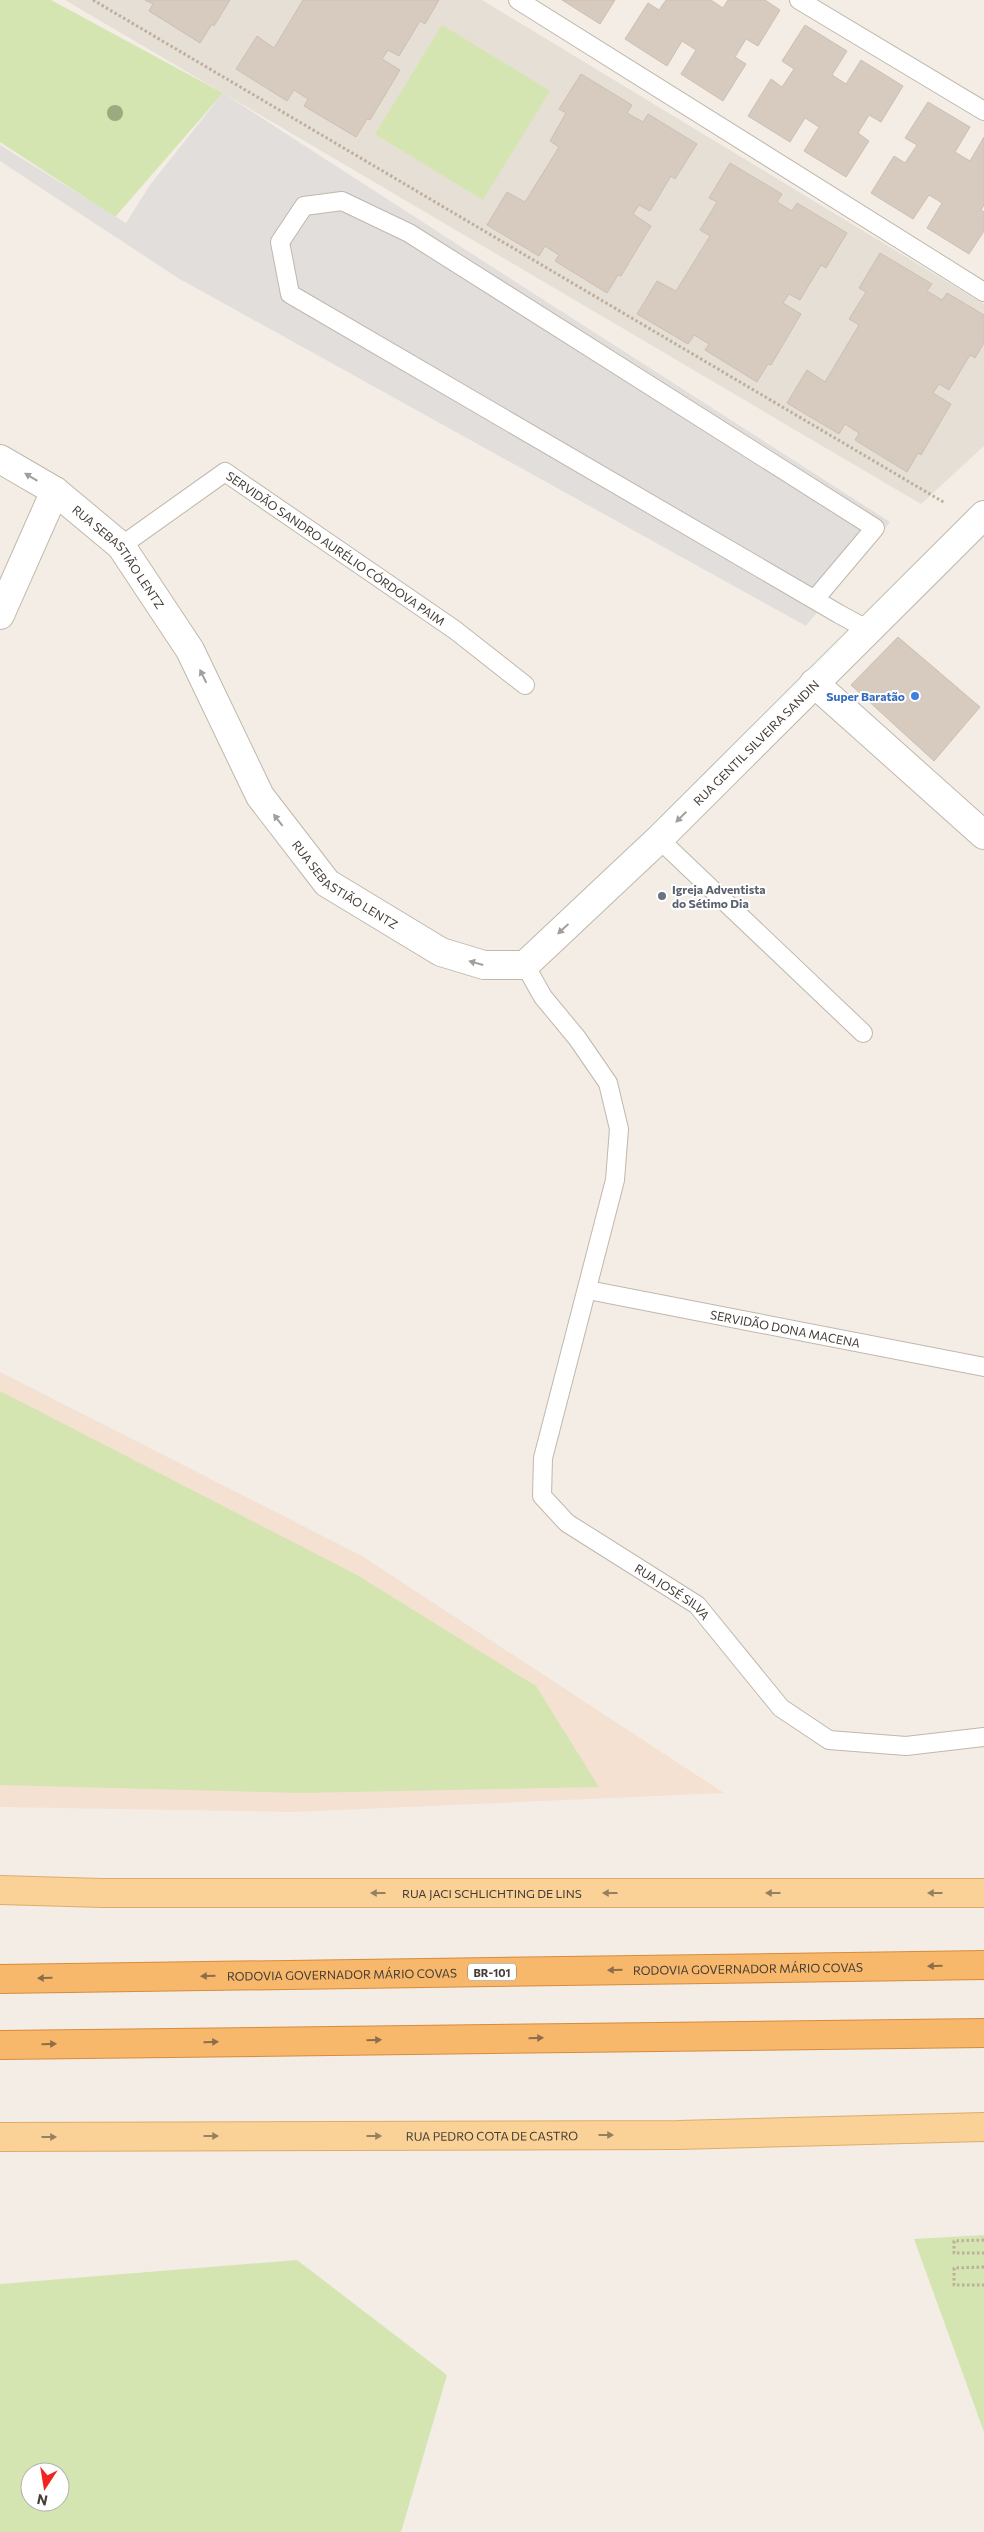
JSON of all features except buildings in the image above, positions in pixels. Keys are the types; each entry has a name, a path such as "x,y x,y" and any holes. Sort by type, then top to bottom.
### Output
{"highway":[{"name":"RODOVIA GOVERNADOR MÁRIO COVAS","path":"0,1979 984,1965"},
{"path":"0,2045 984,2033"}],"main road":[{"name":"RUA JACI SCHLICHTING DE LINS","path":"0,1890 102,1893 984,1893"},
{"name":"RUA PEDRO COTA DE CASTRO","path":"0,2137 678,2134 984,2127"}],"street":[{"name":"RUA SEBASTIÃO LENTZ","path":"0,459 55,491 122,546 190,650 260,796 327,883 441,952 484,965 524,965"},
{"path":"0,615 55,491"},
{"name":"RUA GENTIL SILVEIRA SANDIN","path":"524,965 659,839 814,683 982,521"},
{"path":"814,683 984,835"}],"lane":[{"path":"518,0 984,292"},
{"path":"799,0 984,111"},
{"path":"815,599 875,528 409,233 342,201 304,206 280,242 290,294 870,631"},
{"name":"SERVIDÃO SANDRO AURÉLIO CÓRDOVA PAIM","path":"122,546 224,472 455,630 525,685"},
{"path":"659,839 864,1034"},
{"path":"524,965 543,997 577,1038 608,1083 619,1129 615,1180 588,1290"},
{"name":"SERVIDÃO DONA MACENA","path":"588,1290 984,1367"},
{"name":"RUA JOSÉ SILVA","path":"588,1290 544,1458 542,1496 567,1523 697,1605 781,1708 828,1740 906,1746 984,1736"}],"path":[{"path":"93,0 982,521"},
{"path":"984,2240 954,2241 954,2253 984,2253"},
{"path":"984,2268 954,2268 954,2285 984,2285"}],"shaded area":[{"path":"65,0 482,0 984,304 984,446 921,504"},
{"path":"223,93 890,522 806,626 178,278 0,161 0,145 126,223 150,185"},
{"path":"0,1372 362,1556 724,1793 293,1812 0,1807"}],"green space":[{"path":"0,0 51,0 223,93 115,217 0,142"},
{"path":"442,25 550,91 483,200 375,134"},
{"path":"0,1391 357,1575 536,1686 599,1787 300,1793 0,1785"},
{"path":"984,2235 984,2432 914,2239"},
{"path":"297,2260 447,2375 401,2532 0,2532 0,2284"}],"place":[{"name":"Super Baratão","path":"915,696"},
{"name":"Igreja Adventista do Sétimo Dia","path":"662,896"}]}
